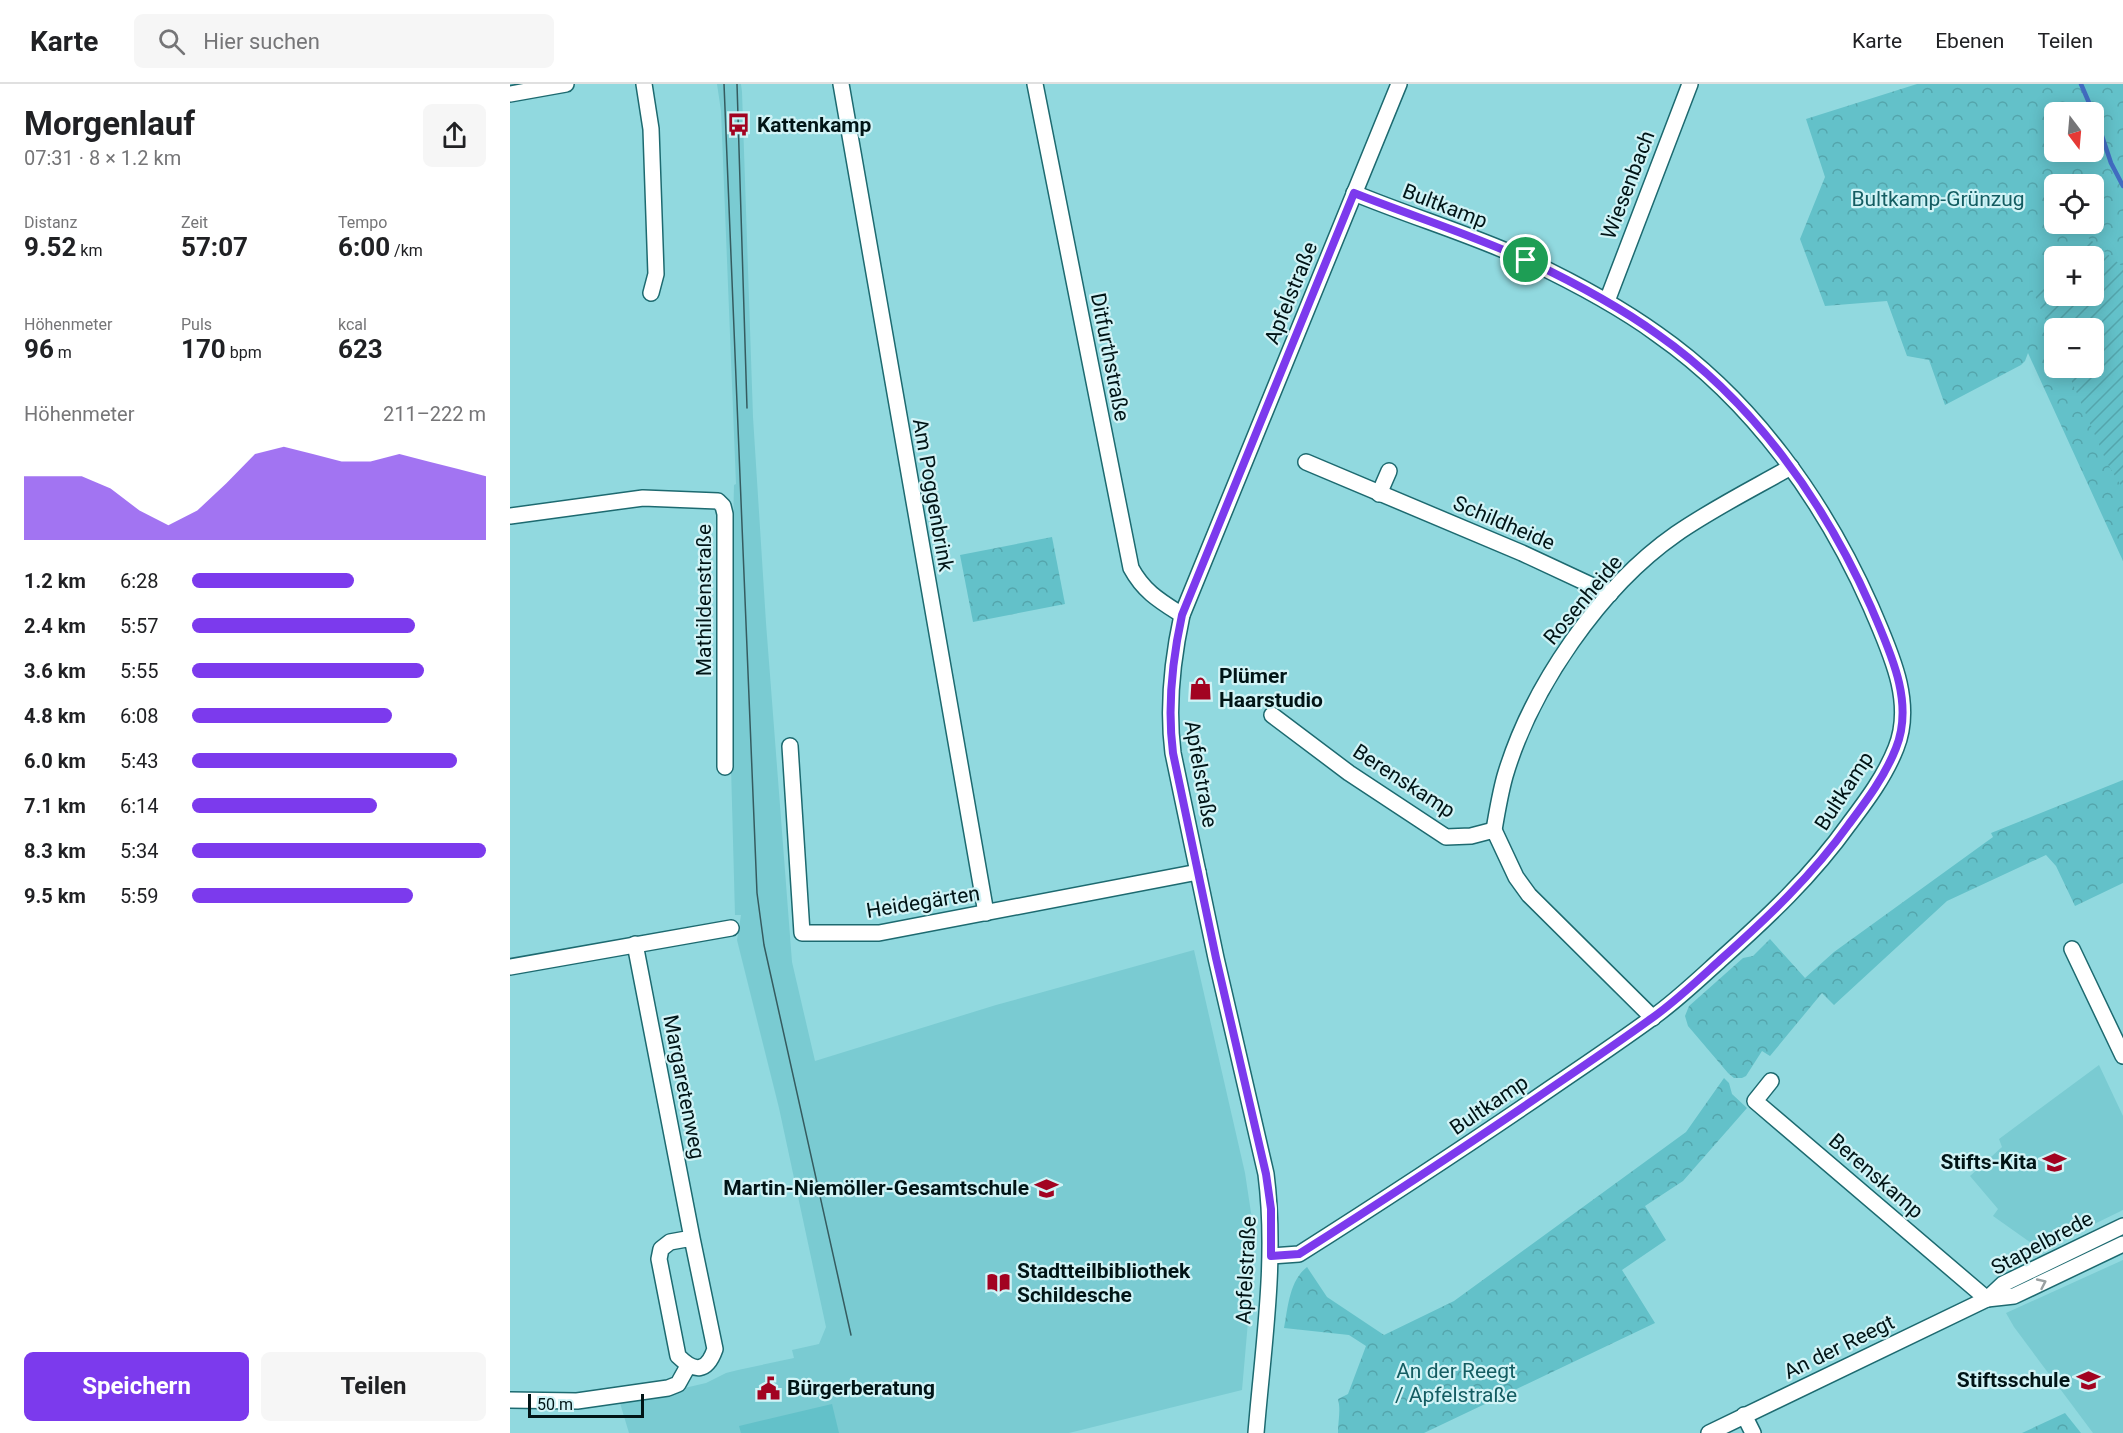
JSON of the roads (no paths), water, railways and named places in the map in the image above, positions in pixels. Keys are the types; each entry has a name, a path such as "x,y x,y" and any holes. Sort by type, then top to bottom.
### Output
{"street":[{"path":"510,94 566,84"},
{"path":"644,84 652,140 656,274 651,293"},
{"name":"Am Poggenbrink","path":"841,84 986,913"},
{"name":"Ditfurthstraße","path":"1035,84 1131,568 1140,584 1182,615"},
{"name":"Apfelstraße","path":"1256,1433 1271,1256 1271,1209 1266,1174 1173,753 1169,725 1174,651 1182,615 1399,84"},
{"name":"Wiesenbach","path":"1607,301 1690,84"},
{"name":"Bultkamp","path":"1271,1256 1299,1254 1476,1139 1653,1018 1775,911 1828,854 1877,785 1898,745 1904,710 1901,691 1881,630 1827,522 1791,467 1758,424 1709,375 1659,334 1607,301 1526,260 1354,193"},
{"name":"Schildheide","path":"1306,462 1522,553 1610,594"},
{"name":"Rosenheide","path":"1494,830 1505,776 1528,715 1553,668 1610,594 1674,535 1791,467"},
{"path":"1379,494 1389,471"},
{"name":"Mathildenstraße","path":"510,516 651,498 718,501 723,506 725,514 725,767"},
{"name":"Berenskamp","path":"1272,715 1349,773 1446,837 1471,836 1494,830"},
{"name":"Heidegärten","path":"790,746 802,933 879,933 1198,872"},
{"path":"1494,830 1516,877 1529,895 1653,1018"},
{"path":"510,967 731,928"},
{"name":"Margaretenweg","path":"510,1400 577,1401 668,1388 678,1384 688,1366 694,1369 703,1367 711,1360 715,1348 635,944"},
{"path":"2072,950 2123,1056"},
{"name":"Berenskamp","path":"1771,1081 1755,1101 1987,1299"},
{"name":"Stapelbrede","path":"1987,1299 2003,1284 2123,1226"},
{"path":"688,1366 678,1356 659,1259 661,1249 670,1242 692,1238"},
{"name":"Stapelbrede","path":"1987,1299 2014,1296 2123,1244"},
{"name":"An der Reegt","path":"1709,1433 1987,1299"},
{"path":"1744,1416 1753,1433"}],"waterway":[{"path":"2081,84 2089,102"},
{"path":"2104,142 2111,163 2123,186"}],"tram line":[{"path":"724,84 757,893 764,945 851,1335"},
{"path":"737,84 747,408"}],"place":[{"name":"Kattenkamp","path":"739,125"},
{"name":"Plümer Haarstudio","path":"1201,688"},
{"name":"Stifts-Kita","path":"2055,1162"},
{"name":"Martin-Niemöller-Gesamtschule","path":"1047,1188"},
{"name":"Stadtteilbibliothek Schildesche","path":"999,1283"},
{"name":"Stiftsschule","path":"2088,1380"},
{"name":"Bürgerberatung","path":"769,1388"}],"park label":[{"name":"Bultkamp-Grünzug","path":"1938,199"},
{"name":"An der Reegt / Apfelstraße","path":"1456,1383"}]}
